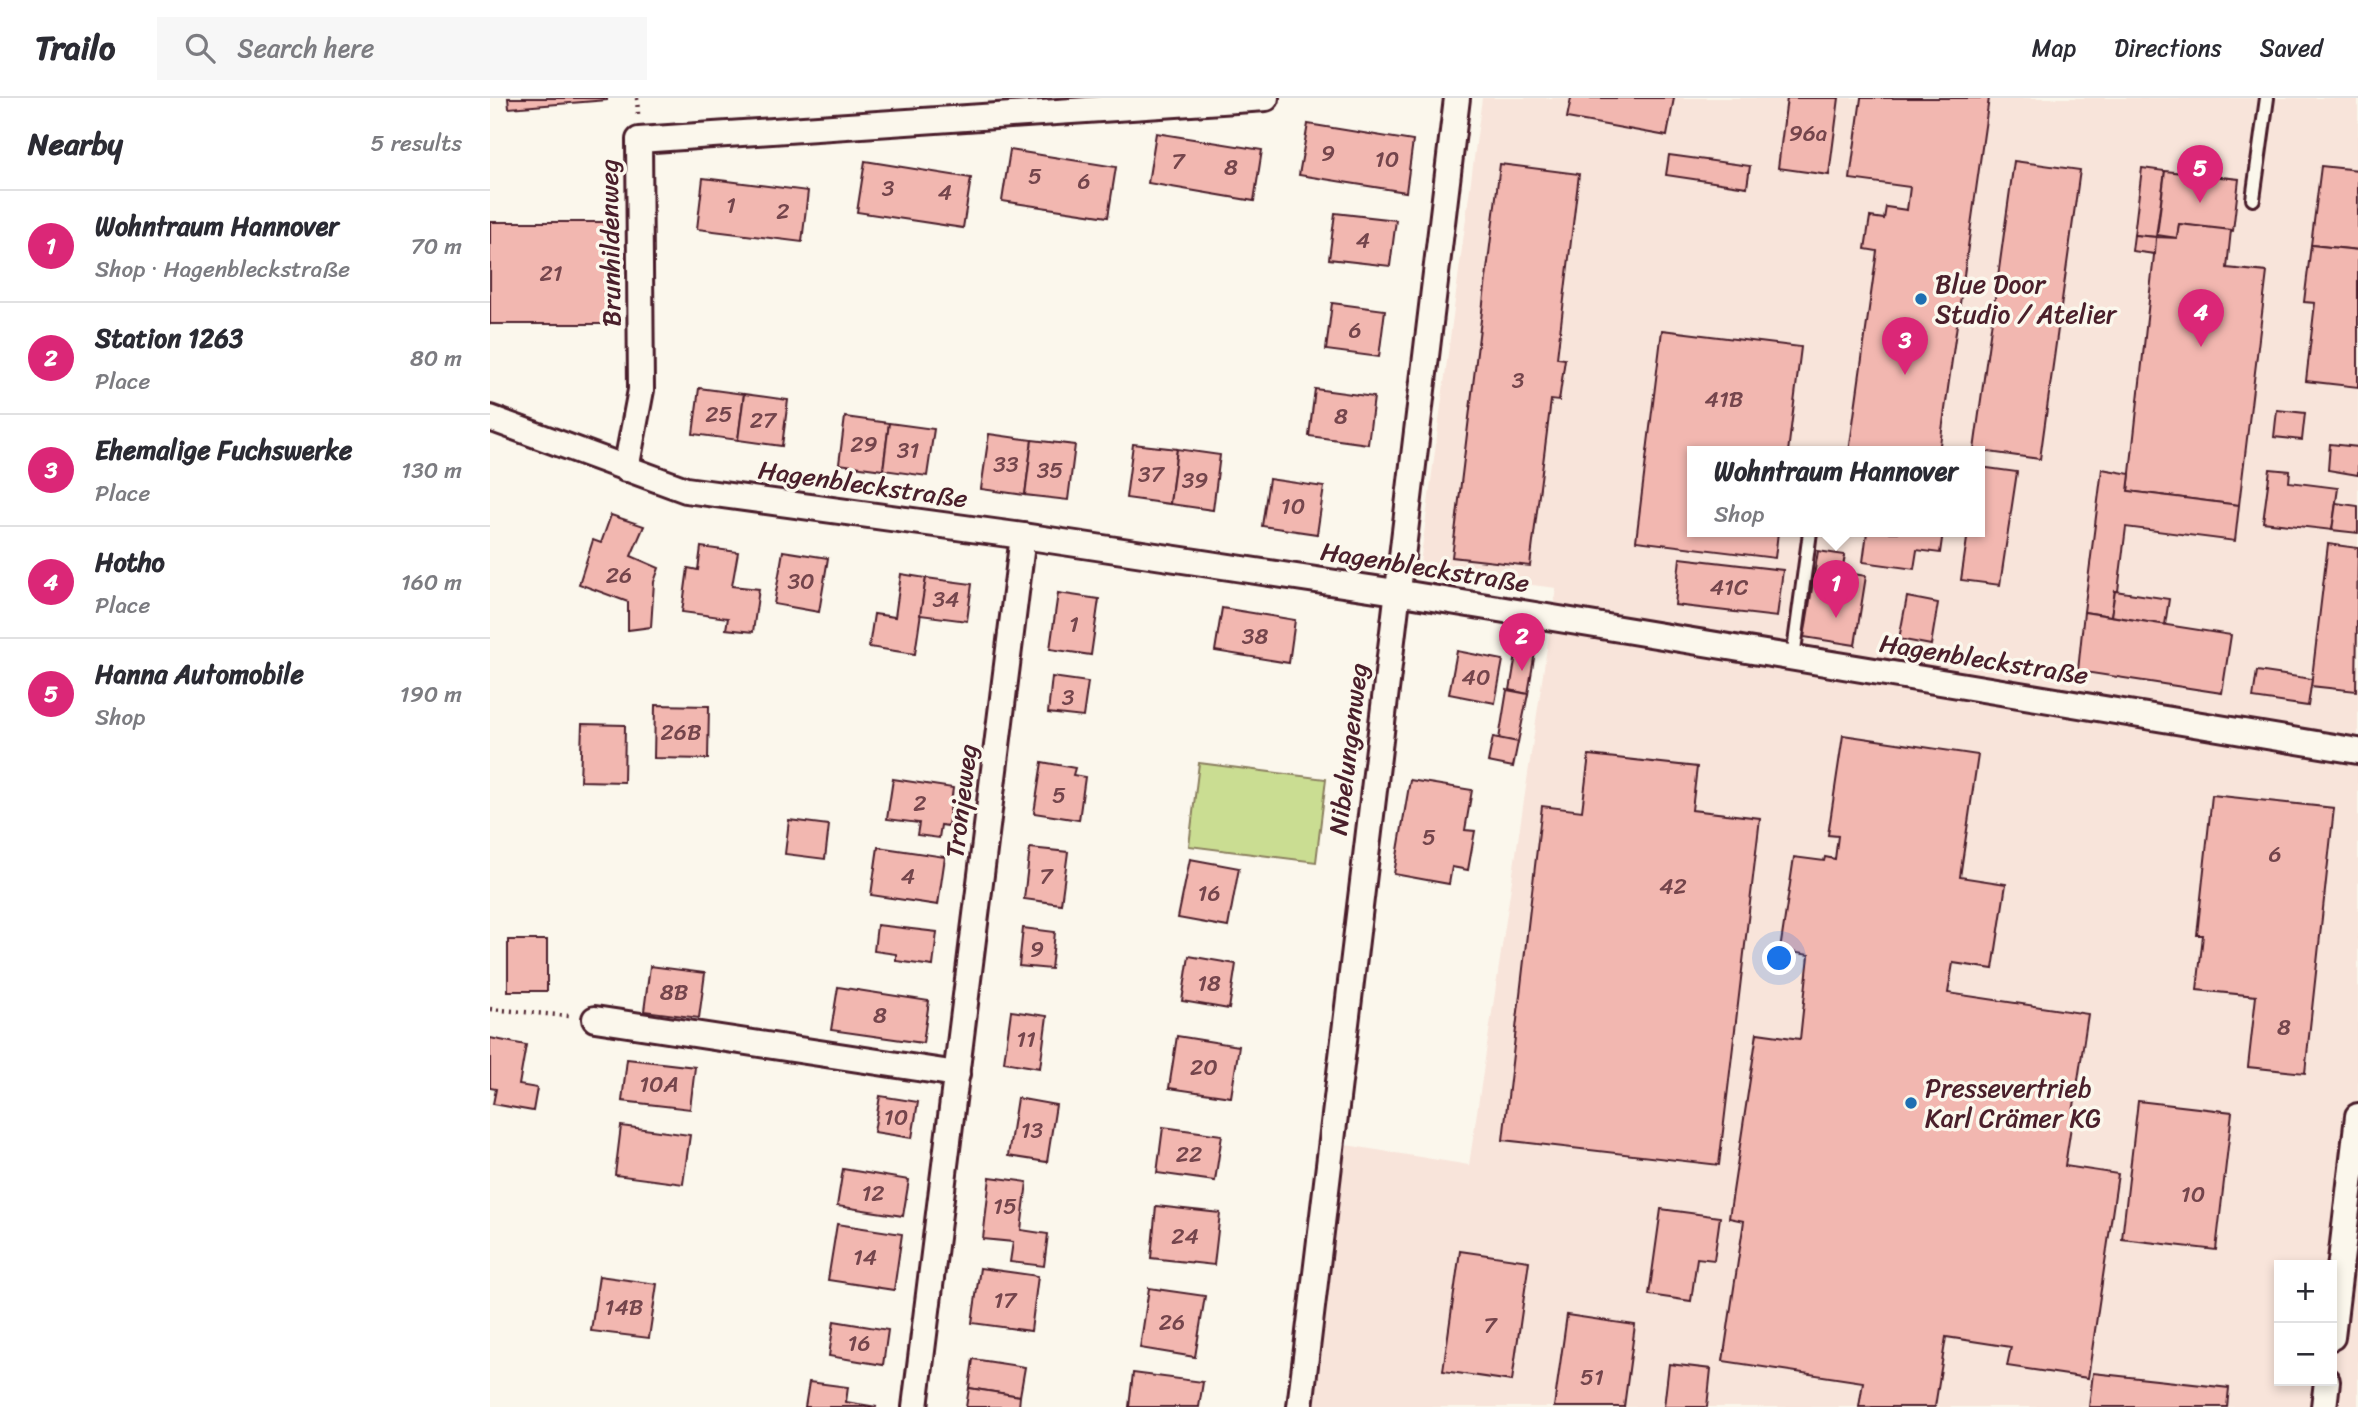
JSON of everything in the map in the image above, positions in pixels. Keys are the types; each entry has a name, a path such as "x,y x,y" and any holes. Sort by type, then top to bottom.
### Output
{"street":[{"name":"Brunhildenweg","path":"626,469 641,390 639,140 1266,98"},
{"name":"Nibelungenweg","path":"1300,1407 1457,98"},
{"name":"Hagenbleckstraße","path":"490,418 686,490 1023,536 1396,592 2358,751"},
{"name":"Tronjeweg","path":"915,1407 1023,536"},
{"path":"595,1019 957,1074"},
{"path":"2334,1323 2356,1154 2358,1116"},
{"path":"2323,1407 2326,1386"}],"lane":[{"path":"2253,199 2267,98"},
{"path":"1793,658 1809,537"}],"path":[{"path":"490,1009 595,1019"}],"shaded area":[{"path":"1482,98 2358,98 2358,1407 1315,1407 1346,1145 1469,1165 1556,588 1419,571"}],"green space":[{"path":"1199,763 1326,779 1316,862 1189,846"}],"building":[{"path":"508,98 607,98 607,100 509,108"},
{"path":"1571,98 1674,98 1667,136 1567,118"},
{"path":"1787,98 1839,98 1829,175 1778,168"},
{"path":"1861,98 1989,98 1940,446 1850,446 1877,251 1865,249 1870,217 1884,219 1886,207 1907,210 1910,187 1850,179"},
{"path":"1308,124 1413,141 1406,192 1299,175"},
{"path":"1156,133 1262,150 1254,201 1148,183"},
{"path":"1010,150 1116,167 1108,217 1002,201"},
{"path":"1669,155 1750,166 1747,187 1666,175"},
{"path":"865,161 971,178 963,228 857,212"},
{"path":"2014,161 2080,170 2040,459 1985,452 1985,446 1975,446"},
{"path":"1500,164 1579,174 1557,358 1565,359 1559,401 1551,400 1530,566 1452,557"},
{"path":"2321,166 2358,170 2358,250 2311,245"},
{"path":"2142,168 2165,171 2156,237 2134,235"},
{"path":"2165,171 2239,179 2233,231 2179,224 2177,238 2157,235"},
{"path":"703,178 808,191 802,242 697,229"},
{"path":"1335,213 1396,220 1390,266 1329,259"},
{"path":"490,222 612,222 611,324 490,324"},
{"path":"2179,224 2231,230 2227,268 2267,272 2239,505 2128,491 2156,237 2177,238"},
{"path":"2134,235 2156,237 2155,254 2132,251"},
{"path":"2311,245 2358,250 2358,387 2306,381 2315,303 2304,302"},
{"path":"1332,303 1385,310 1379,357 1326,350"},
{"path":"1662,330 1801,347 1789,446 1687,446 1687,537 1777,537 1775,558 1636,541"},
{"path":"699,388 744,394 738,440 693,434"},
{"path":"1315,389 1374,397 1368,444 1309,436"},
{"path":"744,394 788,400 782,446 738,440"},
{"path":"2277,410 2305,413 2302,440 2274,437"},
{"path":"845,417 889,423 883,470 839,464"},
{"path":"889,423 934,429 927,476 883,470"},
{"path":"989,434 1032,440 1025,495 981,489"},
{"path":"1032,440 1075,445 1068,500 1025,495"},
{"path":"1133,444 1177,449 1170,504 1126,498"},
{"path":"2330,444 2358,447 2358,475 2328,470"},
{"path":"1177,449 1220,455 1213,510 1170,504"},
{"path":"1985,468 2017,472 2000,585 1961,580 1967,537 1985,537"},
{"path":"2102,469 2130,474 2128,491 2239,505 2235,541 2126,527 2118,591 2115,591 2111,616 2084,612"},
{"path":"2270,469 2290,471 2289,482 2338,488 2332,530 2263,522"},
{"path":"1269,479 1324,487 1317,534 1262,526"},
{"path":"2336,503 2358,506 2358,533 2332,530"},
{"path":"611,515 644,526 631,556 659,568 654,582 651,627 628,630 628,602 579,584 593,540 601,543"},
{"path":"1866,537 1942,537 1940,553 1917,550 1914,569 1863,562"},
{"path":"2328,544 2358,548 2356,691 2311,686"},
{"path":"701,547 738,552 732,586 759,589 753,632 726,629 728,618 682,612 688,568 698,570"},
{"path":"783,551 828,558 819,612 774,604"},
{"path":"1818,551 1845,555 1842,572 1866,576 1855,645 1804,637"},
{"path":"1680,558 1783,570 1777,617 1675,605"},
{"path":"901,574 926,578 915,654 869,647 874,614 895,617"},
{"path":"926,578 972,584 967,621 920,615"},
{"path":"2115,591 2169,599 2165,625 2111,616"},
{"path":"1058,593 1099,599 1091,655 1050,649"},
{"path":"1907,597 1938,603 1931,645 1899,639"},
{"path":"1222,608 1295,620 1289,663 1215,651"},
{"path":"2084,612 2231,635 2222,693 2078,671"},
{"path":"1517,649 1535,652 1528,694 1510,690"},
{"path":"1457,651 1503,660 1495,703 1449,694"},
{"path":"2257,671 2312,679 2308,706 2253,698"},
{"path":"1052,677 1088,682 1083,717 1048,713"},
{"path":"1507,690 1528,694 1518,742 1499,739"},
{"path":"655,705 709,706 708,759 654,758"},
{"path":"582,724 625,725 624,782 580,781"},
{"name":"Pressevertrieb Karl Crämer KG","path":"1843,735 1978,755 1960,877 2006,884 1993,969 1953,963 1948,993 2088,1014 2065,1166 2118,1174 2088,1378 2007,1366 2011,1347 1946,1337 1935,1407 1859,1407 1863,1382 1723,1361 1744,1221 1729,1218 1757,1033 1800,1039 1809,955 1780,950 1794,857 1824,861 1825,857 1835,859 1838,836 1828,835"},
{"path":"1493,737 1518,742 1513,767 1488,762"},
{"path":"1589,755 1697,767 1692,810 1760,818 1719,1165 1503,1140 1542,806 1582,811"},
{"path":"1042,762 1075,768 1073,775 1085,777 1079,820 1034,813"},
{"path":"893,779 953,788 948,826 941,825 939,838 917,835 919,823 887,819"},
{"path":"1410,780 1472,790 1465,830 1475,831 1468,870 1452,867 1449,884 1394,874"},
{"path":"2212,795 2334,808 2305,1073 2248,1067 2256,996 2197,990 2203,935 2197,935"},
{"path":"789,820 829,825 825,859 785,854"},
{"path":"878,847 945,857 938,905 871,895"},
{"path":"1030,848 1068,852 1061,904 1024,899"},
{"path":"1190,859 1239,868 1228,927 1178,918"},
{"path":"877,925 937,932 933,966 896,961 896,954 874,951"},
{"path":"1023,928 1055,932 1051,969 1019,966"},
{"path":"508,940 547,940 547,991 508,991"},
{"path":"1189,956 1236,964 1229,1009 1182,1001"},
{"path":"650,966 705,973 699,1018 644,1011"},
{"path":"838,987 929,1001 923,1043 831,1030"},
{"path":"1011,1011 1047,1016 1040,1068 1004,1062"},
{"path":"1177,1036 1239,1046 1231,1097 1169,1088"},
{"path":"490,1038 526,1045 519,1085 537,1088 533,1111 493,1104 496,1089 490,1088"},
{"path":"627,1059 695,1067 690,1109 622,1101"},
{"path":"880,1096 918,1102 912,1138 874,1132"},
{"path":"1017,1098 1056,1105 1047,1162 1008,1156"},
{"path":"2138,1101 2232,1112 2216,1250 2122,1239"},
{"path":"621,1126 690,1135 683,1184 615,1175"},
{"path":"1163,1127 1222,1135 1215,1181 1157,1173"},
{"path":"843,1169 909,1180 903,1216 837,1206"},
{"path":"990,1177 1027,1182 1021,1230 1048,1234 1044,1266 1010,1262 1013,1242 983,1239"},
{"path":"1156,1206 1220,1213 1214,1265 1151,1258"},
{"path":"1661,1209 1720,1217 1714,1260 1697,1258 1691,1301 1649,1295"},
{"path":"837,1224 902,1234 894,1290 828,1280"},
{"path":"1460,1251 1529,1261 1512,1381 1443,1371"},
{"path":"980,1268 1038,1276 1031,1331 972,1323"},
{"path":"599,1276 657,1284 649,1338 591,1331"},
{"path":"1149,1288 1205,1296 1195,1357 1140,1348"},
{"path":"1567,1315 1635,1325 1624,1407 1554,1407"},
{"path":"834,1321 888,1330 883,1365 829,1356"},
{"path":"973,1359 1025,1367 1020,1396 969,1388"},
{"path":"1669,1364 1711,1369 1707,1407 1664,1407"},
{"path":"1133,1373 1203,1382 1199,1407 1129,1407"},
{"path":"2093,1373 2229,1388 2227,1407 2089,1407"},
{"path":"809,1382 848,1387 846,1402 877,1407 805,1407"},
{"path":"969,1388 1020,1396 1019,1407 966,1407"}],"place":[{"name":"Hanna Automobile","path":"2200,203"},
{"name":"Blue Door Studio / Atelier","path":"1921,299"},
{"name":"Hotho","path":"2201,347"},
{"name":"Ehemalige Fuchswerke","path":"1905,375"},
{"name":"Wohntraum Hannover","path":"1836,618"},
{"name":"Station 1263","path":"1522,671"},
{"name":"Pressevertrieb Karl Crämer KG","path":"1911,1103"}]}
